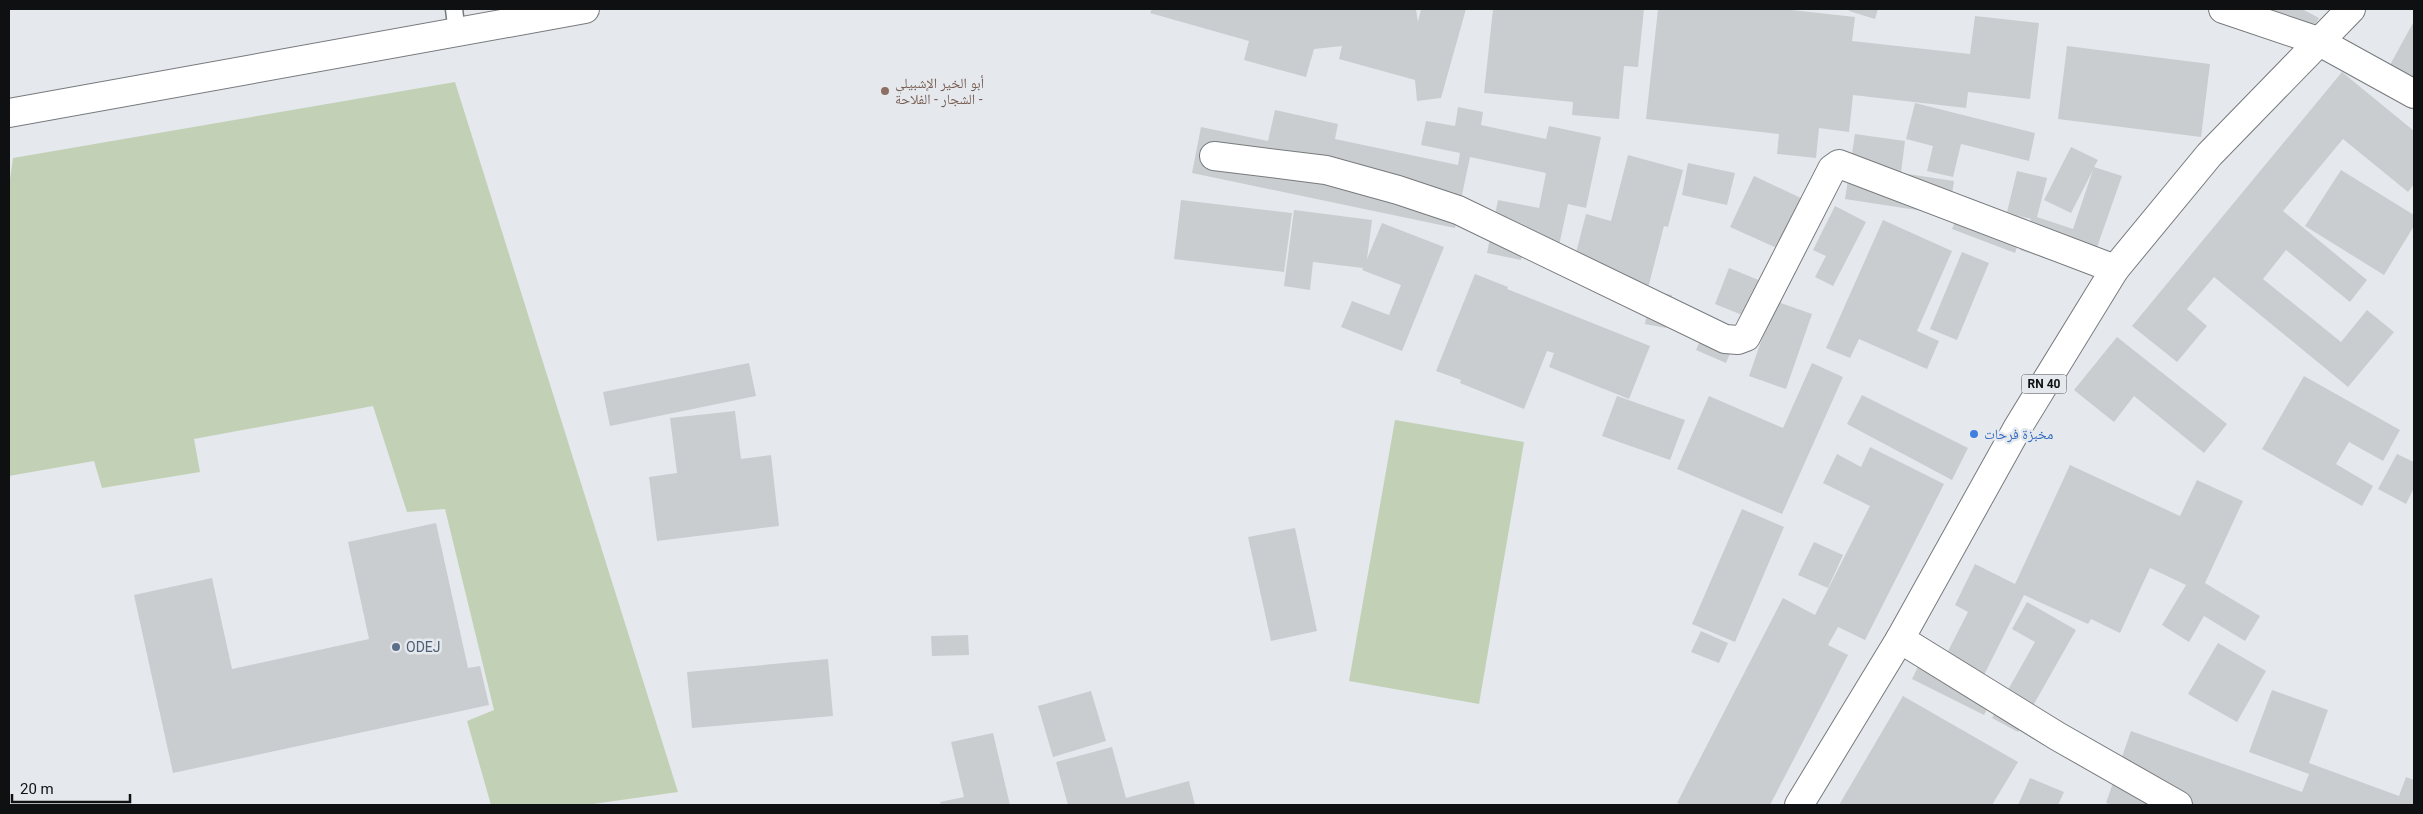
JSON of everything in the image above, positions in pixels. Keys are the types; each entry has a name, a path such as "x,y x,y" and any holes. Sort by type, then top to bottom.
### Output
{"street":[{"path":"9,113 456,21 585,9"},
{"path":"2223,9 2318,41 2414,94"},
{"name":"RN 40","path":"1799,805 1900,639 2018,427 2115,269 2209,155 2351,9"},
{"path":"1214,156 1326,170 1398,190 1458,210 1725,338 1734,340 1746,337 1832,169 1840,164 2115,269"},
{"path":"1900,639 2056,736 2178,805"}],"green space":[{"path":"455,82 678,792 586,805 491,805 467,721 494,710 445,509 407,512 373,406 194,439 200,472 102,488 94,461 9,476 9,186 13,158"},
{"path":"1395,420 1524,442 1479,704 1349,681"}],"building":[{"path":"1152,9 1416,9 1418,22 1421,9 1466,9 1441,98 1417,101 1415,80 1339,59 1342,46 1314,49 1306,77 1244,60 1249,41 1150,13"},
{"path":"1493,9 1644,9 1638,67 1624,66 1619,119 1572,115 1573,102 1484,93"},
{"path":"1658,9 1783,9 1855,17 1852,41 1970,54 1975,16 2039,23 2030,99 1968,92 1966,108 1853,95 1849,132 1819,128 1816,158 1777,154 1779,134 1646,119"},
{"path":"1850,9 1878,9 1875,19 1849,11"},
{"path":"2267,9 2302,9 2319,18 2303,45 2260,21"},
{"path":"2414,21 2414,107 2378,87"},
{"path":"2067,46 2210,64 2201,137 2058,119"},
{"path":"2342,72 2414,131 2414,184 2408,192 2343,139 2283,211 2367,280 2350,302 2286,250 2263,279 2341,342 2367,310 2394,332 2348,387 2214,277 2187,309 2207,326 2177,362 2132,326"},
{"path":"1915,103 2035,133 2029,161 1961,144 1953,177 1927,171 1933,146 1906,139"},
{"path":"1458,107 1483,112 1481,125 1546,139 1549,126 1601,137 1586,208 1568,204 1557,255 1524,247 1521,260 1487,253 1498,200 1539,208 1546,173 1470,157 1455,228 1192,173 1201,127 1268,141 1275,110 1338,124 1335,139 1458,165 1460,153 1421,145 1426,121 1455,126"},
{"path":"1855,134 1905,141 1901,173 1954,181 1949,215 1845,199"},
{"path":"2071,147 2098,160 2094,167 2122,176 2088,273 2020,250 2031,219 2017,215 2027,219 2015,253 1952,229 1965,196 2007,212 2017,171 2047,178 2037,217 2073,229 2093,170 2071,213 2044,200"},
{"path":"1628,155 1683,170 1668,227 1664,226 1646,296 1570,276 1586,214 1611,221"},
{"path":"1688,163 1735,173 1727,205 1682,195"},
{"path":"2341,170 2414,215 2414,226 2384,275 2305,226"},
{"path":"1754,176 1803,199 1779,249 1730,227"},
{"path":"1181,200 1292,213 1284,272 1174,259"},
{"path":"1835,206 1866,222 1833,286 1815,277 1826,256 1813,250"},
{"path":"1294,210 1372,220 1367,259 1382,223 1444,247 1402,351 1341,327 1352,301 1389,315 1401,285 1362,270 1363,268 1313,262 1310,290 1284,286"},
{"path":"1883,220 1952,251 1917,331 1939,341 1927,369 1859,339 1850,358 1826,348"},
{"path":"1962,252 1989,263 1957,340 1930,329"},
{"path":"1729,268 1761,281 1747,317 1715,304"},
{"path":"1475,274 1508,287 1507,289 1650,346 1629,399 1549,367 1554,353 1547,351 1524,409 1460,383 1461,380 1436,371"},
{"path":"1651,291 1672,295 1666,328 1645,324"},
{"path":"1775,301 1812,314 1786,389 1749,376"},
{"path":"1710,317 1740,329 1726,363 1696,350"},
{"path":"2117,337 2227,424 2204,453 2134,396 2114,422 2074,390"},
{"path":"749,363 756,396 610,426 603,392"},
{"path":"1812,363 1843,377 1782,514 1677,469 1709,396 1783,428"},
{"path":"2304,376 2400,430 2383,461 2349,442 2336,464 2373,486 2362,506 2262,449"},
{"path":"1862,395 1968,448 1952,480 1847,424"},
{"path":"1617,396 1685,420 1670,460 1602,436"},
{"path":"735,411 741,459 771,455 779,526 657,541 649,477 677,473 670,418"},
{"path":"1870,447 1944,484 1865,640 1838,627 1828,645 1848,655 1770,805 1682,805 1677,803 1783,598 1815,615 1870,506 1823,483 1837,454 1861,467"},
{"path":"2397,454 2414,462 2414,488 2406,504 2378,489"},
{"path":"2070,465 2180,516 2197,480 2243,501 2205,583 2260,616 2245,641 2204,616 2189,642 2162,625 2186,585 2150,568 2120,633 2091,619 2088,624 2024,595 1983,677 1999,686 1984,715 1912,679 1927,648 1945,657 1968,612 1955,605 1975,564 2015,584"},
{"path":"1742,509 1784,527 1735,642 1692,624"},
{"name":"ODEJ","path":"436,523 468,668 480,666 489,705 173,773 134,595 212,578 232,669 369,639 348,542"},
{"path":"1295,528 1317,631 1271,641 1248,537"},
{"path":"1814,542 1843,555 1828,588 1798,575"},
{"path":"2027,602 2076,630 2018,732 1992,718 2035,642 2012,629"},
{"path":"1701,631 1728,643 1719,663 1691,652"},
{"path":"968,635 969,655 932,656 931,636"},
{"path":"2218,643 2266,671 2237,722 2188,694"},
{"path":"828,659 833,716 692,728 687,672"},
{"path":"2272,690 2328,710 2309,763 2399,796 2406,777 2414,780 2414,805 2113,805 2106,803 2131,731 2302,792 2309,774 2249,752"},
{"path":"1091,691 1106,741 1053,757 1038,706"},
{"path":"1903,696 2018,762 1992,805 1839,805"},
{"path":"993,733 1010,805 941,805 940,802 964,797 951,742"},
{"path":"1112,747 1126,798 1189,781 1195,805 1068,805 1056,762"},
{"path":"2030,778 2064,792 2058,805 2018,805"}],"place":[{"name":"أبو الخير الإشبيلي الشجار - الفلاحة -","path":"885,91"},
{"name":"مخبزة فرحات","path":"1974,434"},
{"name":"ODEJ","path":"396,647"}]}
